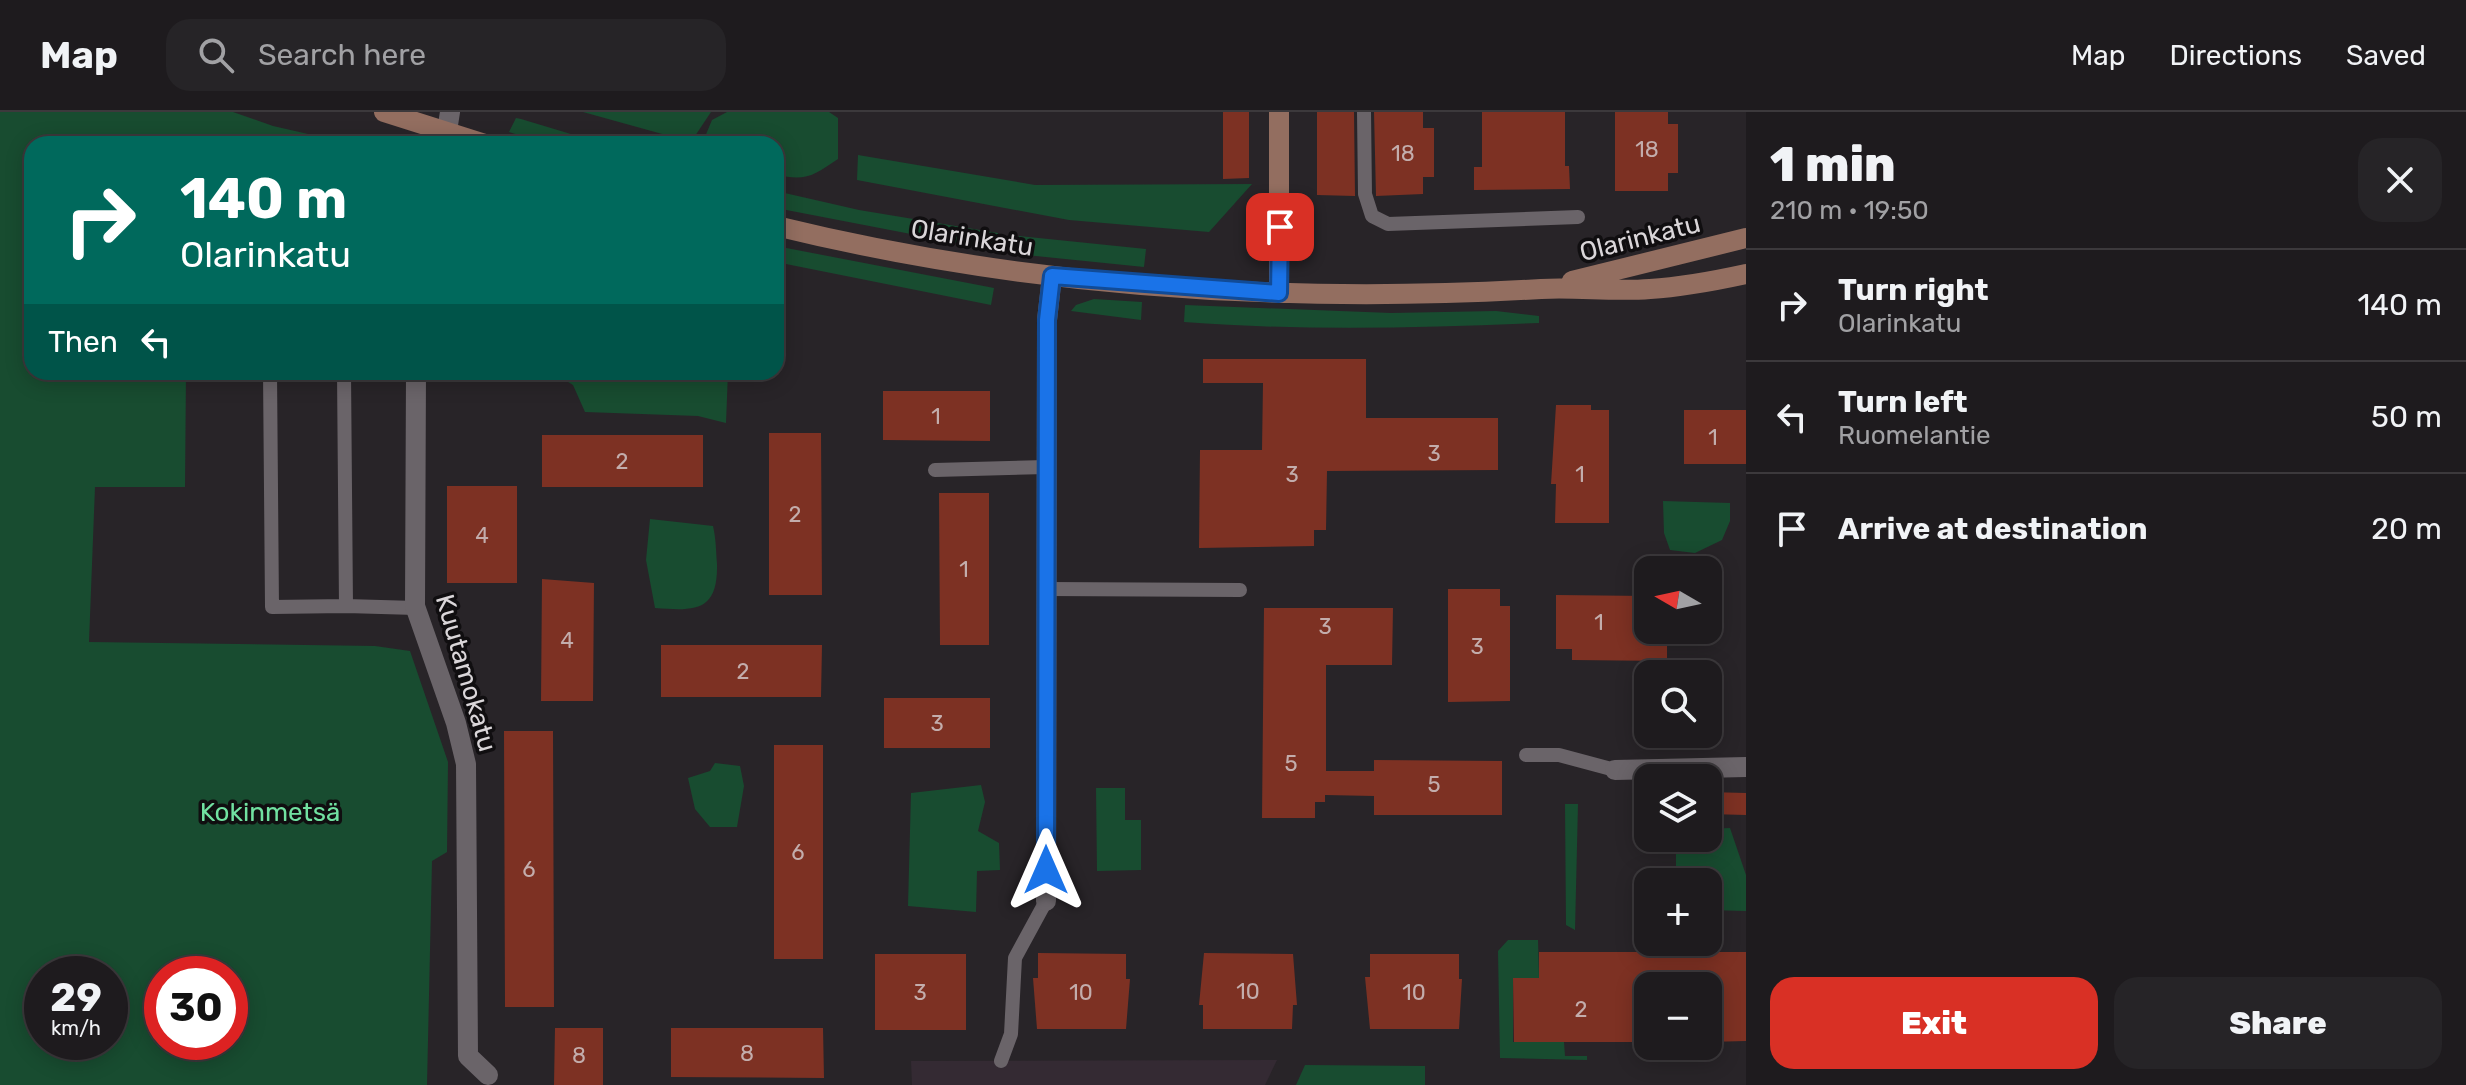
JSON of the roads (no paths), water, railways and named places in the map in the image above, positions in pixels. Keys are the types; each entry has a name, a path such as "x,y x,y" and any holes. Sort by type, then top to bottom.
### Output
{"main road":[{"path":"384,112 448,129"},
{"path":"1279,112 1279,293"},
{"name":"Olarinkatu","path":"784,228 906,254 1052,276 1279,293 1438,294 1546,289 1648,289 1746,274"},
{"name":"Olarinkatu","path":"1546,289 1746,238"}],"street":[{"path":"1046,901 1047,320 1052,276"},
{"name":"Kuutamokatu","path":"416,380 416,608 456,723 466,764 468,1056 495,1080"},
{"path":"1615,770 1746,767"}],"lane":[{"path":"1364,112 1365,194 1372,216 1388,224 1455,224 1578,217"},
{"path":"270,380 272,607 416,608"},
{"path":"344,380 346,606"},
{"path":"935,470 1046,467"},
{"path":"1046,589 1240,590"},
{"path":"1526,755 1559,755 1615,770"},
{"path":"1001,1061 1011,1034 1015,958 1046,901"}],"park label":[{"name":"Kokinmetsä","path":"270,812"}]}
